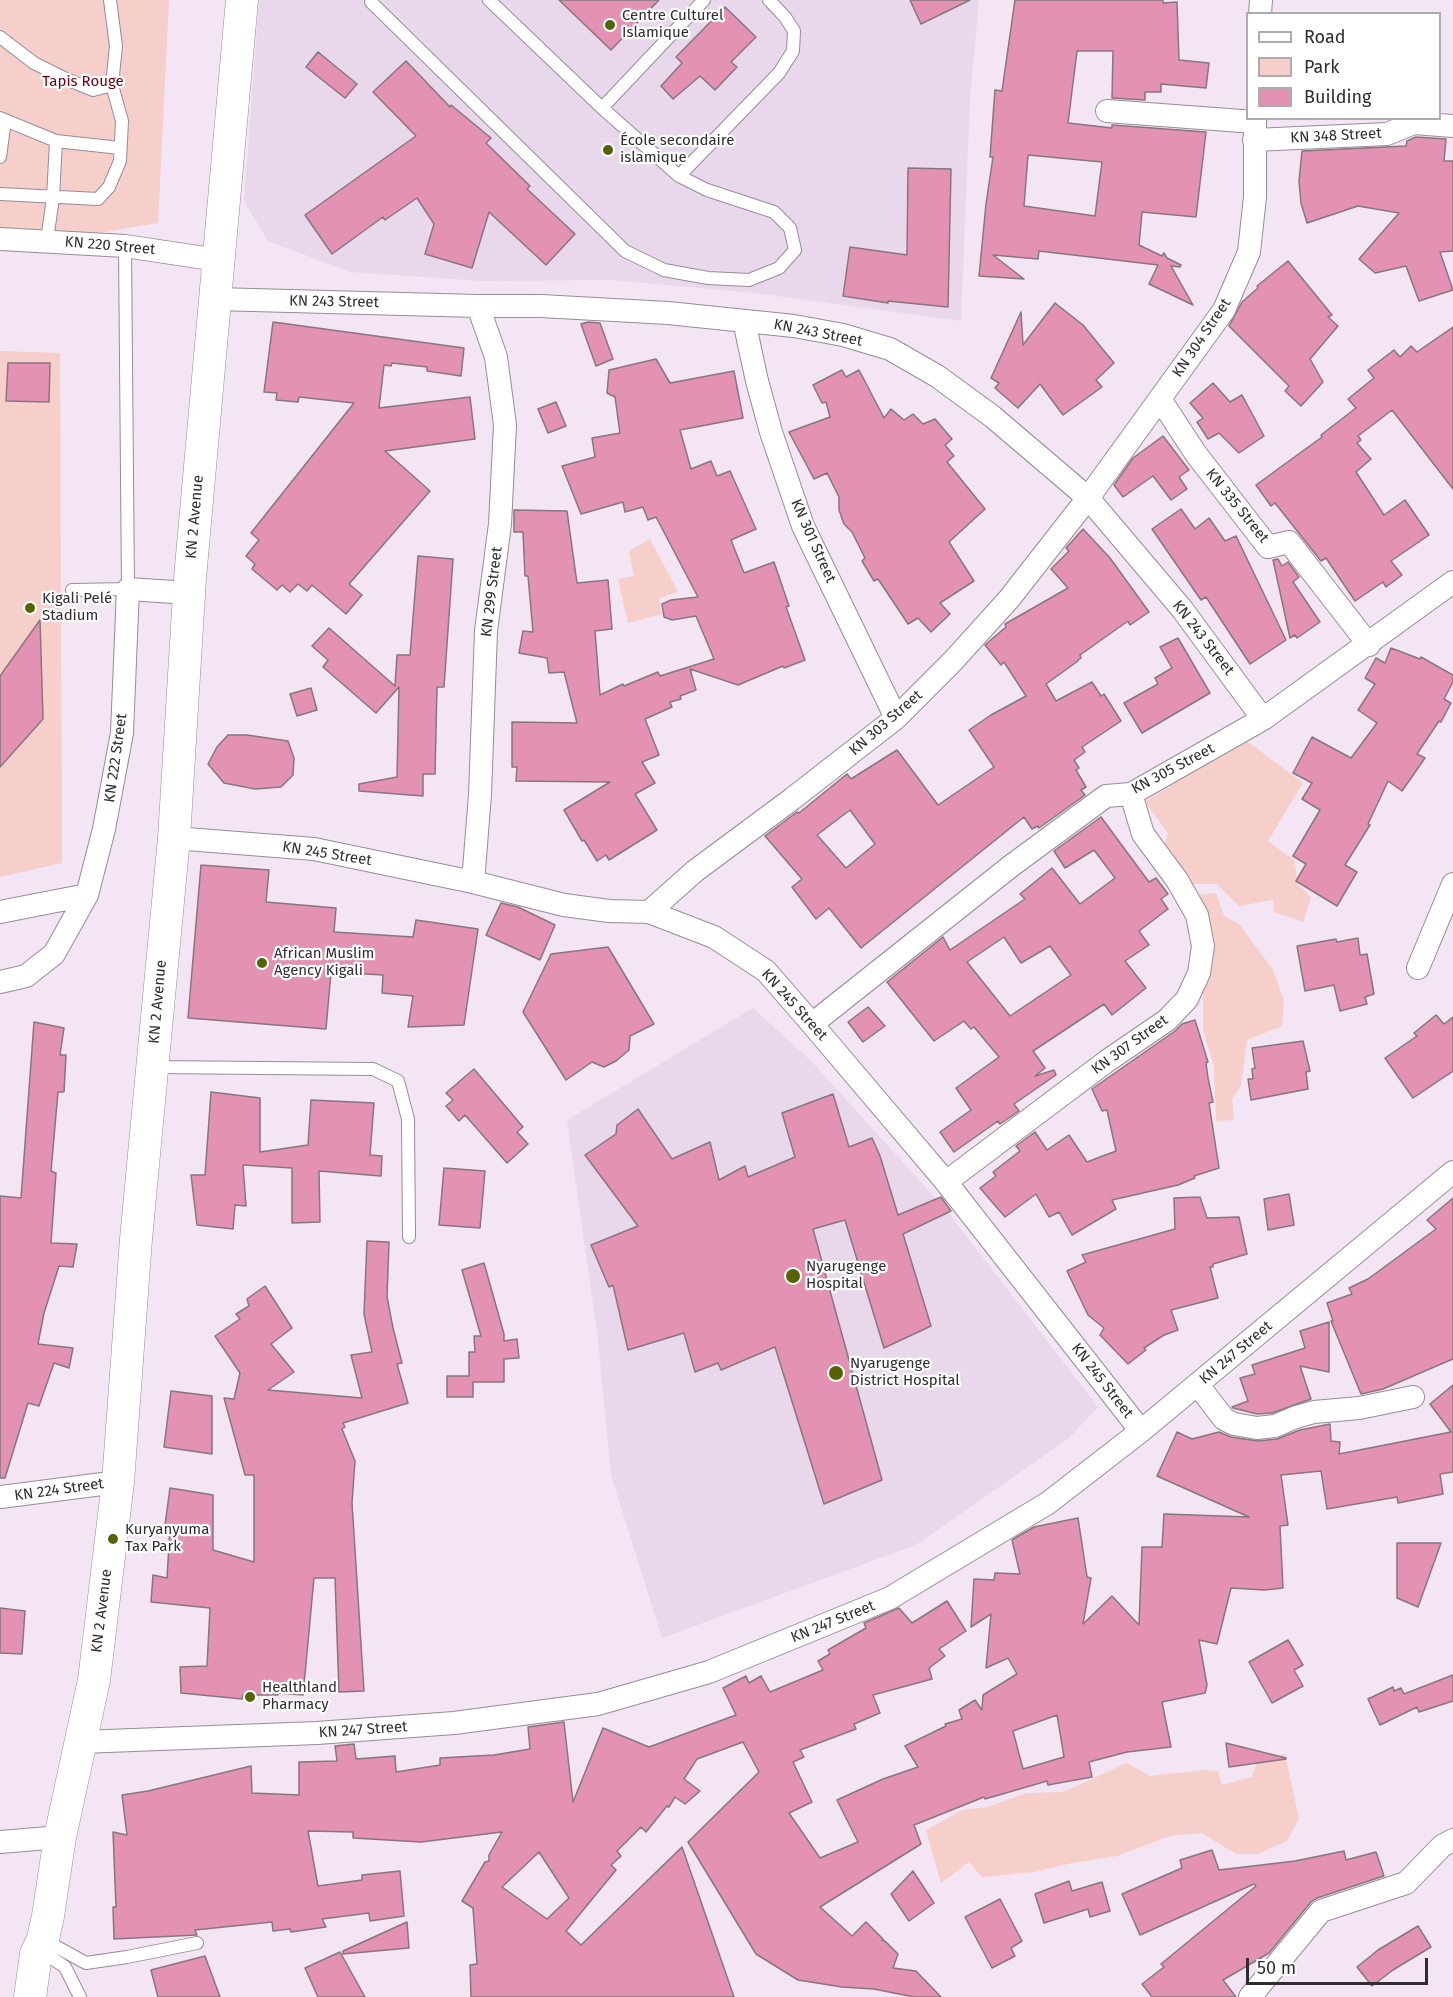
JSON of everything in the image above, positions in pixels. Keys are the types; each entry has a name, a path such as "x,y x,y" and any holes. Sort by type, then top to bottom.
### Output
{"main road":[{"name":"KN 2 Avenue","path":"30,1997 60,1837 94,1680 118,1482 136,1239 174,838 189,593 242,0"}],"street":[{"name":"KN 348 Street","path":"1107,111 1255,127 1387,134 1414,123 1453,126"},
{"name":"KN 304 Street","path":"1088,498 1224,310 1249,252 1255,196 1255,127"},
{"name":"KN 220 Street","path":"0,239 125,246 218,260"},
{"name":"KN 243 Street","path":"215,299 541,306 645,312 794,326 890,349 937,376 993,417 1088,498 1182,609 1263,719"},
{"name":"KN 299 Street","path":"473,882 480,795 486,631 500,524 505,425 496,357 478,306"},
{"name":"KN 301 Street","path":"744,321 771,432 803,526 896,718"},
{"name":"KN 335 Street","path":"1160,399 1196,454 1268,547 1289,542 1370,645"},
{"name":"KN 303 Street","path":"649,912 695,871 896,718 953,662 1009,599 1088,498"},
{"name":"KN 305 Street","path":"812,1024 1011,866 1106,796 1131,794 1263,719 1370,645 1453,582"},
{"path":"128,589 189,593"},
{"name":"KN 222 Street","path":"0,982 26,976 54,954 87,895 104,829 122,733 128,589"},
{"name":"KN 307 Street","path":"946,1182 1107,1061 1167,1020 1187,999 1199,973 1203,946 1197,915 1177,880 1143,834 1131,794"},
{"name":"KN 245 Street","path":"174,838 314,849 473,882 564,905 609,911 649,912 714,938 766,971 812,1024 946,1182 1141,1431"},
{"path":"1418,968 1453,884"},
{"path":"0,912 87,895"},
{"name":"KN 247 Street","path":"81,1742 317,1733 454,1724 598,1704 710,1672 890,1598 1048,1503 1198,1385 1453,1172"},
{"path":"1198,1385 1224,1419 1234,1424 1257,1428 1275,1426 1314,1412 1359,1408 1413,1397"},
{"name":"KN 224 Street","path":"0,1497 118,1482"},
{"path":"0,1842 60,1837"},
{"path":"1250,1997 1321,1911 1406,1883 1442,1846 1453,1840"}],"lane":[{"path":"0,194 98,199 109,187 120,161 122,121 112,85 116,46 110,0"},
{"path":"371,2 626,251 664,270 708,278 748,279 779,268 795,250 790,228 774,212 707,190 679,176 602,108 489,0"},
{"path":"602,108 704,0"},
{"path":"679,176 779,74 793,51 794,31 769,0"},
{"path":"0,37 34,63 66,80 93,90 112,85"},
{"path":"0,157 2,119 56,141 120,148"},
{"path":"46,240 53,198 56,141"},
{"path":"72,590 128,589 125,246"},
{"path":"152,1067 373,1069 398,1081 408,1119 409,1237"},
{"path":"40,1947 86,1963 196,1943"},
{"path":"40,1947 64,1967 80,1997"}],"shaded area":[{"name":"École secondaire islamique","path":"259,0 979,0 970,99 961,321 755,293 612,280 481,281 350,272 268,241 244,201"},
{"name":"Nyarugenge Hospital","path":"753,1008 812,1062 948,1212 1098,1407 1069,1438 916,1545 662,1638 611,1475 598,1340 567,1120"}],"green space":[{"name":"Tapis Rouge","path":"0,0 169,0 158,223 93,234 0,234"},
{"name":"Kigali Pelé Stadium","path":"0,351 60,353 62,863 0,877"},
{"path":"650,539 678,592 659,598 662,614 628,623 618,579 634,576 629,551"},
{"path":"1247,741 1303,783 1268,841 1294,860 1298,884 1311,897 1303,922 1274,912 1273,900 1239,906 1217,884 1193,884 1168,856 1164,845 1168,833 1145,802 1219,755"},
{"path":"1216,893 1224,916 1239,924 1273,970 1284,1000 1282,1026 1247,1040 1241,1085 1232,1099 1234,1120 1216,1121 1214,1067 1203,1029 1203,994 1209,958 1206,922 1200,895"},
{"path":"1285,1754 1299,1819 1287,1841 1258,1854 1236,1854 1202,1833 1170,1836 1117,1856 1034,1872 982,1877 969,1862 941,1883 926,1830 962,1810 987,1807 1027,1793 1063,1792 1127,1763 1150,1776 1205,1770 1218,1771 1222,1785 1252,1777 1256,1763"}],"building":[{"name":"Centre Culturel Islamique","path":"559,0 659,0 611,50"},
{"path":"910,0 970,0 921,24"},
{"path":"1015,0 1163,0 1163,3 1177,2 1179,60 1209,63 1206,88 1161,84 1161,92 1145,92 1145,100 1112,98 1113,51 1077,51 1068,123 1112,128 1112,125 1206,132 1196,217 1142,212 1139,245 1162,256 1164,253 1167,258 1181,265 1180,267 1171,266 1193,305 1149,284 1158,265 1039,251 1038,259 993,255 1024,279 979,276 993,157 990,157 995,90 1002,91","holes":["1028,155 1102,162 1095,216 1024,206"]},
{"path":"725,7 756,37 731,62 737,67 715,90 700,76 673,99 661,86 682,63 676,57"},
{"path":"318,52 357,84 345,98 306,67"},
{"path":"406,61 450,107 451,105 491,138 486,143 530,186 527,189 575,234 546,265 489,212 472,268 425,254 434,224 417,198 385,220 383,217 332,254 305,215 416,136 373,92"},
{"path":"1416,137 1446,139 1444,161 1453,161 1453,251 1440,252 1453,290 1419,301 1406,266 1375,273 1359,259 1399,213 1358,206 1307,223 1301,203 1299,181 1302,151 1406,146 1407,141"},
{"path":"908,168 951,169 948,307 888,301 888,303 843,296 850,247 907,255"},
{"path":"1288,261 1332,315 1328,317 1338,326 1310,359 1323,382 1301,406 1285,391 1289,386 1229,326 1242,302 1258,288 1257,286"},
{"path":"1055,303 1083,325 1114,363 1096,380 1102,387 1063,415 1040,384 1018,408 995,388 999,383 991,378 1021,312 1023,345"},
{"path":"273,322 464,348 461,376 427,371 427,367 392,363 391,366 384,365 379,408 470,397 475,439 385,451 430,491 349,584 362,595 346,614 312,585 307,591 298,584 290,592 282,585 277,590 252,569 255,564 246,556 259,540 251,533 354,403 299,397 298,402 276,400 277,393 264,392"},
{"path":"600,323 613,359 596,366 581,324"},
{"path":"1453,327 1453,489 1392,410 1358,436 1361,440 1357,443 1371,459 1356,472 1384,515 1405,500 1429,535 1391,561 1402,575 1386,587 1383,582 1355,601 1326,558 1321,561 1275,503 1271,506 1256,485 1322,437 1321,435 1356,408 1348,399 1374,378 1368,370 1394,350 1400,357 1411,346 1417,352"},
{"path":"656,359 670,383 734,371 743,418 680,430 691,469 711,461 717,476 730,471 756,529 731,540 744,573 774,562 789,606 786,607 805,660 784,668 783,666 738,685 690,669 696,690 680,696 681,699 670,702 672,707 645,719 659,755 642,762 655,783 635,794 657,830 609,860 606,855 597,861 564,810 610,782 516,781 517,767 512,767 512,722 577,723 564,672 549,673 547,658 519,653 523,631 533,632 528,576 525,576 523,532 514,532 514,510 567,511 577,583 608,580 612,629 595,631 600,695 658,672 660,676 714,659 696,616 672,620 664,617 662,604 671,600 698,597 656,517 648,520 643,507 625,512 623,502 581,514 562,466 595,457 592,438 620,433 615,397 607,393 609,370"},
{"path":"8,363 50,363 49,402 6,401"},
{"path":"842,370 846,377 859,370 884,418 891,409 904,420 913,414 923,424 935,419 952,439 945,445 954,456 947,462 985,509 949,542 974,581 940,603 950,614 931,632 918,618 908,624 878,579 874,581 862,561 865,558 852,532 844,524 839,510 839,497 827,473 814,479 789,432 830,417 826,402 822,403 813,385"},
{"path":"1213,383 1230,402 1242,395 1264,436 1239,453 1219,433 1208,439 1197,422 1203,418 1190,403"},
{"path":"556,402 566,426 548,433 538,409"},
{"path":"1163,436 1189,470 1179,477 1187,489 1171,500 1153,476 1123,497 1114,485 1133,458"},
{"path":"1181,509 1195,529 1209,518 1225,541 1236,536 1286,640 1250,664 1206,597 1201,600 1152,529"},
{"path":"1083,529 1110,558 1149,612 1130,625 1128,621 1080,655 1081,658 1078,661 1046,684 1056,701 1092,682 1101,696 1104,694 1121,721 1082,747 1085,752 1074,760 1079,768 1076,770 1086,787 1081,790 1085,795 1039,828 1038,826 1032,829 1024,817 861,948 829,908 816,919 792,887 802,879 765,836 797,812 799,813 847,774 851,779 897,750 938,805 994,767 969,730 1026,696 1004,662 1001,665 985,645 1006,627 1005,624 1068,588 1051,569 1069,551 1066,548","holes":["850,810 875,844 846,868 817,835"]},
{"path":"418,556 453,559 444,687 437,687 435,774 423,774 423,796 359,791 359,784 397,777 399,687 376,713 323,667 328,660 312,646 329,628 395,686 397,655 410,655"},
{"path":"1278,559 1282,566 1288,562 1299,577 1293,582 1320,622 1297,638 1295,635 1290,638 1273,560"},
{"path":"40,620 43,719 0,767 0,676"},
{"path":"1178,638 1210,693 1142,733 1124,703 1158,684 1155,678 1172,668 1160,647"},
{"path":"1391,648 1420,659 1421,657 1453,675 1453,682 1444,699 1451,703 1441,722 1439,721 1417,754 1425,758 1402,791 1388,781 1368,824 1370,825 1345,865 1357,872 1337,906 1296,881 1306,864 1293,856 1320,810 1302,799 1312,783 1293,773 1312,737 1351,758 1377,723 1358,710 1375,684 1365,678 1376,658 1385,663"},
{"path":"311,688 317,710 297,716 290,694"},
{"path":"228,735 247,735 288,741 294,758 293,775 281,787 255,789 224,783 208,764 217,747"},
{"path":"1101,817 1149,882 1156,878 1168,894 1161,899 1168,909 1139,931 1149,945 1125,961 1146,988 1112,1015 1104,1004 1033,1051 1045,1068 1035,1076 1054,1070 1056,1075 1014,1104 1019,1111 1000,1124 998,1121 954,1152 940,1132 971,1110 956,1088 999,1057 974,1027 971,1029 964,1021 934,1041 887,982 943,937 950,950 1025,899 1020,894 1052,868 1080,904 1115,878 1094,850 1065,868 1054,851","holes":["1004,937 1021,963 1050,946 1071,975 1010,1016 967,962"]},
{"name":"African Muslim Agency Kigali","path":"201,865 269,870 266,902 336,908 334,932 413,937 416,920 478,929 464,1025 408,1027 413,996 382,993 383,975 331,972 326,1029 188,1018"},
{"path":"501,903 518,907 555,925 540,960 486,935"},
{"path":"1358,938 1360,955 1367,954 1374,994 1365,997 1367,1004 1340,1011 1334,985 1305,991 1297,946 1336,939 1337,942"},
{"path":"608,947 654,1024 630,1036 629,1050 616,1061 604,1067 592,1062 566,1080 523,1012 551,954"},
{"path":"868,1007 885,1026 863,1042 848,1022"},
{"path":"1436,1015 1444,1024 1453,1017 1453,1071 1413,1098 1385,1058 1417,1036 1414,1033"},
{"path":"1195,1020 1208,1062 1206,1063 1213,1102 1209,1103 1219,1168 1194,1176 1195,1178 1178,1185 1112,1200 1116,1209 1072,1235 1059,1212 1049,1217 1036,1194 1005,1217 980,1188 996,1176 993,1172 1020,1151 1016,1146 1035,1132 1047,1150 1069,1135 1087,1162 1116,1151 1107,1110 1102,1111 1092,1089 1182,1024"},
{"path":"34,1022 64,1028 60,1055 66,1055 64,1092 58,1092 51,1171 56,1173 51,1243 77,1244 73,1267 59,1266 44,1313 38,1344 73,1348 69,1368 54,1363 39,1406 28,1403 5,1478 0,1478 0,1196 21,1198"},
{"path":"1303,1041 1310,1071 1306,1072 1308,1089 1251,1100 1248,1079 1253,1079 1252,1069 1255,1068 1252,1048"},
{"path":"474,1069 523,1127 517,1132 528,1144 507,1163 465,1115 459,1121 446,1106 453,1100 446,1093"},
{"path":"211,1092 260,1098 260,1152 308,1145 311,1100 374,1103 370,1155 382,1156 381,1176 319,1171 320,1222 292,1223 292,1168 243,1165 246,1206 235,1205 233,1229 197,1225 191,1175 205,1175"},
{"path":"833,1094 849,1147 872,1138 880,1156 898,1215 941,1197 951,1211 903,1234 931,1326 884,1348 845,1220 813,1229 882,1480 824,1504 775,1347 721,1370 718,1363 695,1372 684,1333 628,1350 613,1285 609,1287 591,1245 638,1226 585,1155 616,1134 617,1125 638,1109 672,1159 710,1142 719,1180 745,1166 748,1177 795,1157 782,1113"},
{"path":"444,1168 485,1171 480,1228 439,1225"},
{"path":"1289,1194 1294,1225 1268,1230 1264,1199"},
{"path":"1200,1197 1207,1218 1239,1217 1247,1254 1213,1264 1213,1267 1210,1267 1218,1298 1171,1310 1178,1330 1164,1335 1144,1348 1146,1350 1128,1364 1100,1335 1104,1328 1088,1315 1067,1271 1086,1262 1082,1255 1175,1229 1174,1198"},
{"path":"1453,1198 1453,1359 1383,1389 1361,1394 1331,1321 1333,1321 1327,1303 1352,1294 1349,1288 1368,1279 1436,1229 1427,1220"},
{"path":"367,1241 389,1242 387,1297 402,1363 397,1364 408,1403 343,1423 345,1427 342,1429 355,1461 352,1503 364,1691 339,1692 335,1578 314,1578 303,1695 278,1693 278,1695 243,1695 242,1699 181,1693 180,1667 207,1666 210,1608 151,1602 153,1575 167,1578 170,1527 165,1525 170,1488 213,1495 213,1550 254,1562 254,1475 245,1475 224,1398 234,1399 240,1373 215,1336 240,1319 236,1314 249,1306 247,1299 265,1286 292,1328 271,1344 294,1372 268,1390 362,1398 351,1355 372,1352 364,1314"},
{"path":"484,1263 504,1341 517,1339 519,1358 504,1359 504,1382 473,1382 473,1397 447,1397 447,1376 469,1376 469,1352 475,1352 474,1336 481,1336 462,1270"},
{"path":"1329,1322 1329,1372 1300,1366 1311,1399 1272,1413 1257,1414 1232,1407 1248,1401 1240,1378 1255,1374 1252,1365 1305,1348 1300,1331"},
{"path":"1453,1385 1453,1472 1440,1474 1443,1494 1398,1503 1397,1497 1327,1509 1321,1471 1281,1475 1288,1525 1280,1526 1283,1588 1265,1590 1231,1588 1217,1644 1199,1640 1207,1685 1205,1693 1162,1702 1171,1747 1127,1752 1089,1762 1092,1777 1048,1785 1047,1781 985,1799 984,1797 914,1825 921,1844 820,1907 852,1936 866,1922 898,1954 893,1968 916,1971 941,1997 914,1997 874,1989 798,1980 756,1954 688,1842 759,1772 743,1742 697,1759 684,1779 700,1791 685,1804 675,1797 646,1832 641,1827 617,1851 621,1856 611,1865 616,1870 566,1931 581,1945 682,1847 734,1997 471,1997 470,1965 477,1964 473,1908 462,1901 485,1862 489,1861 489,1855 502,1832 421,1842 353,1838 353,1832 308,1831 318,1886 362,1880 362,1875 400,1871 404,1916 370,1921 369,1913 322,1919 326,1927 291,1932 290,1929 273,1931 272,1922 195,1930 197,1935 114,1939 113,1907 116,1907 113,1832 127,1835 122,1795 148,1791 251,1766 252,1793 299,1795 299,1762 337,1761 335,1746 354,1744 356,1759 395,1756 396,1772 440,1765 440,1758 494,1755 530,1749 528,1727 564,1722 573,1802 603,1728 649,1747 736,1715 723,1688 746,1676 749,1683 761,1676 770,1692 823,1670 818,1661 830,1654 828,1650 866,1628 864,1623 899,1608 912,1623 947,1601 966,1631 939,1649 945,1656 929,1668 932,1679 873,1695 880,1713 854,1724 856,1729 800,1750 804,1757 793,1762 812,1802 789,1813 820,1858 858,1842 837,1800 883,1779 918,1767 905,1746 946,1726 945,1724 962,1719 959,1710 975,1700 982,1710 983,1695 1017,1674 1008,1658 986,1668 991,1614 971,1627 974,1579 994,1580 995,1573 1020,1574 1012,1540 1034,1527 1078,1518 1087,1577 1091,1578 1083,1624 1112,1596 1139,1625 1142,1547 1162,1547 1164,1514 1249,1517 1157,1476 1177,1432 1192,1439 1219,1432 1231,1437 1258,1441 1277,1439 1300,1430 1330,1424 1331,1441 1340,1442 1339,1454 1451,1432 1430,1404","holes":["1057,1715 1064,1757 1023,1769 1013,1731","539,1852 569,1898 547,1919 502,1887"]},
{"path":"171,1391 212,1396 212,1454 164,1447"},
{"path":"1397,1543 1441,1543 1418,1607 1397,1598"},
{"path":"0,1608 25,1611 22,1654 0,1653"},
{"path":"1288,1640 1303,1665 1294,1670 1303,1686 1272,1703 1249,1662"},
{"path":"1453,1675 1453,1701 1419,1712 1417,1707 1380,1725 1368,1699 1393,1687 1394,1691 1401,1688 1404,1694"},
{"path":"1226,1743 1286,1758 1286,1759 1229,1767"},
{"path":"1212,1850 1219,1870 1295,1861 1344,1851 1346,1860 1376,1852 1384,1876 1311,1902 1269,1953 1223,1980 1236,1997 1152,1997 1142,1984 1164,1967 1161,1964 1256,1886 1254,1884 1140,1935 1122,1894 1182,1868 1180,1860"},
{"path":"913,1871 934,1903 909,1921 891,1894"},
{"path":"1069,1881 1072,1891 1102,1882 1110,1911 1090,1917 1088,1909 1044,1923 1035,1894"},
{"path":"1000,1899 1022,1941 1011,1948 1015,1956 992,1968 965,1917"},
{"path":"407,1922 409,1948 343,1954 343,1951"},
{"path":"1418,1926 1431,1947 1372,1986 1357,1967 1378,1950"},
{"path":"340,1952 365,1997 318,1997 305,1968"},
{"path":"205,1956 220,1997 158,1997 151,1970"}],"place":[{"name":"Centre Culturel Islamique","path":"610,25"},
{"name":"École secondaire islamique","path":"608,150"},
{"name":"Kigali Pelé Stadium","path":"30,608"},
{"name":"African Muslim Agency Kigali","path":"262,963"},
{"name":"Nyarugenge Hospital","path":"793,1276"},
{"name":"Nyarugenge District Hospital","path":"836,1373"},
{"name":"Kuryanyuma Tax Park","path":"113,1539"},
{"name":"Healthland Pharmacy","path":"250,1697"}]}
